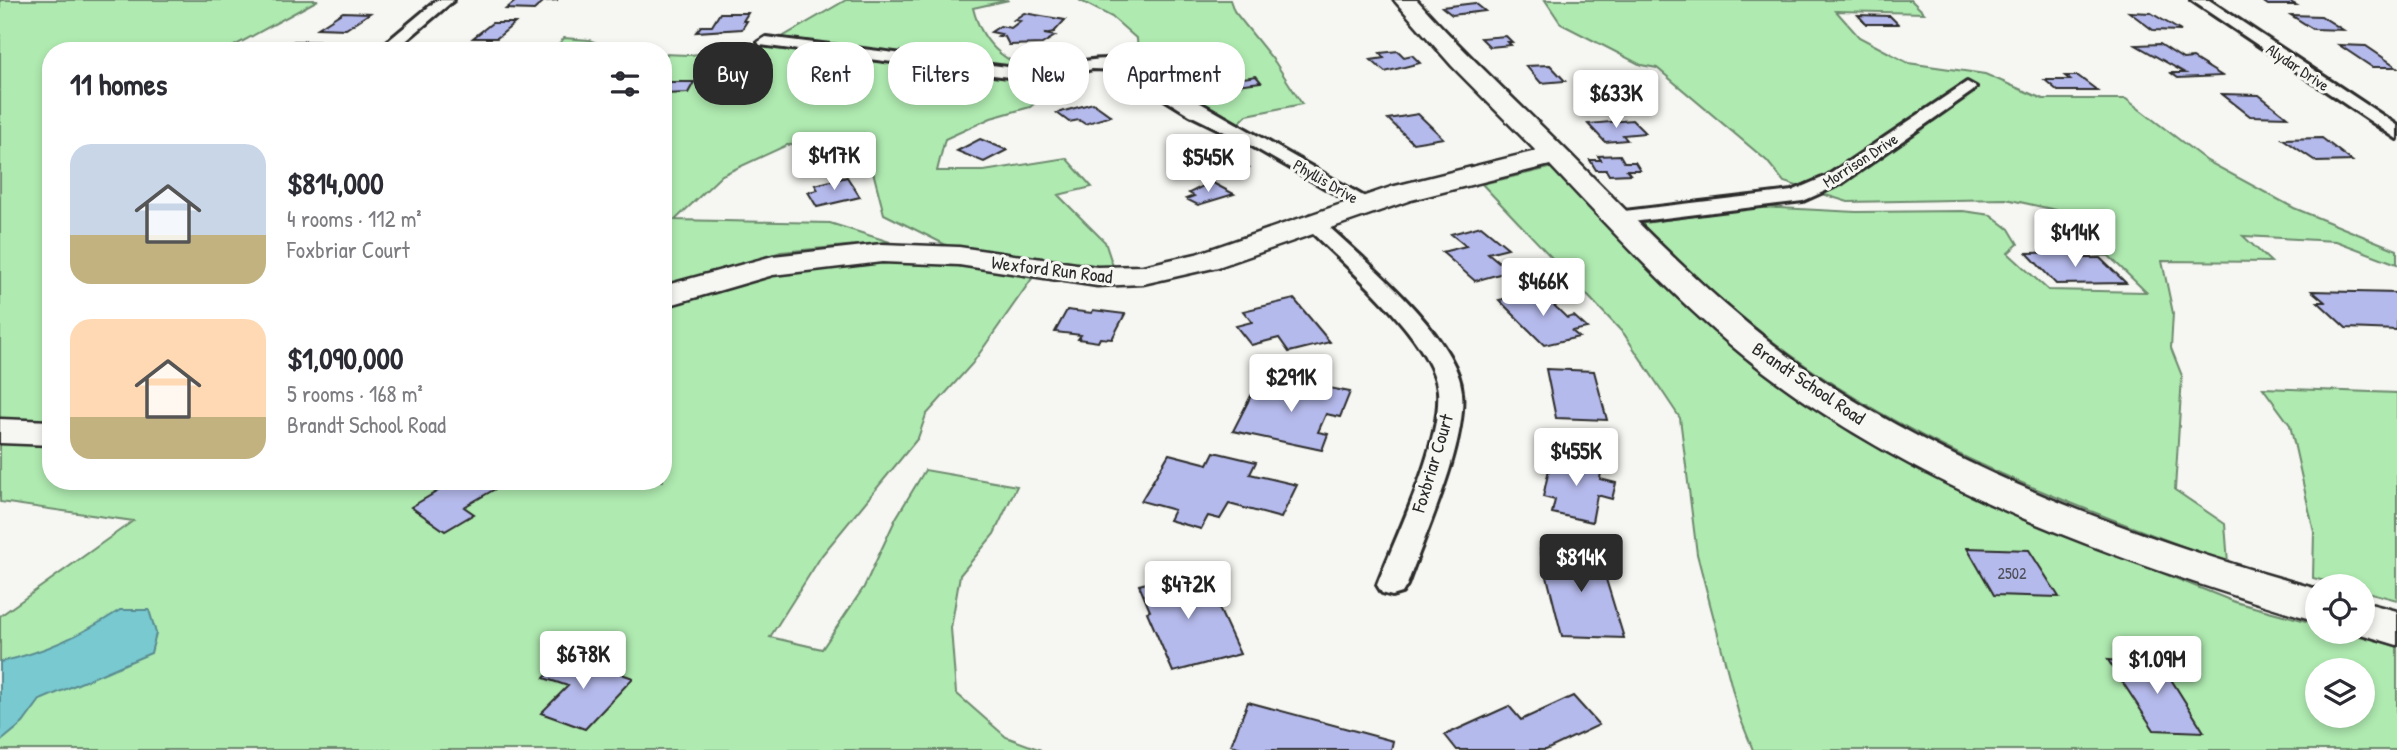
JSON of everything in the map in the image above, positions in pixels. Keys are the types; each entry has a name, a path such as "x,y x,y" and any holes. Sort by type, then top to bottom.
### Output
{"street":[{"path":"395,42 446,0"},
{"name":"Brandt School Road","path":"1405,0 1697,299 1742,337 1810,387 1881,430 1962,472 2111,537 2237,582 2305,602"},
{"name":"Alydar Drive","path":"2199,0 2397,133"},
{"name":"Phyllis Drive","path":"773,44 1032,75 1058,74 1092,64 1121,65 1196,111 1250,137 1367,204"},
{"name":"Morrison Drive","path":"1616,218 1797,197 1835,180 1968,87"},
{"name":"Wexford Run Road","path":"672,294 763,266 847,253 922,253 1099,277 1146,275 1201,262 1367,204 1487,170 1555,156"},
{"name":"Foxbriar Court","path":"1312,222 1384,292 1424,338 1436,354 1450,388 1447,424 1392,585"},
{"path":"0,431 42,433"},
{"path":"2375,622 2397,628"}],"green space":[{"path":"0,0 318,0 241,42 42,42 42,423 0,422"},
{"path":"846,0 1009,0 973,8 978,25 989,42 888,42 888,105 994,105 994,48 1008,59 1008,105 1032,105 991,118 945,139 937,171 984,171 1066,158 1092,187 1058,195 1105,242 1114,269 950,247 884,214 871,164 857,142 787,145 722,175 675,220 830,223 890,242 781,252 672,287 672,54 693,55 693,105 773,105 773,42"},
{"path":"1079,0 1230,0 1234,11 1275,62 1302,104 1247,115 1237,125 1195,105 1245,105 1245,42 1137,42 1112,17"},
{"path":"1545,0 1911,0 1924,13 1836,11 1859,37 1908,63 1985,74 2043,99 2126,99 2207,161 2294,208 2397,250 2397,264 2336,241 2243,236 2271,262 2162,261 2173,313 2171,348 2182,376 2175,490 2225,524 2228,563 2027,485 1930,440 1882,414 1809,368 1758,330 1638,224 1758,207 1856,212 1963,211 1991,215 2009,229 2018,244 2008,253 2048,290 2146,292 2109,256 2095,255 2051,214 2070,213 2006,199 1848,202 1784,182 1767,161 1657,68 1641,65 1561,24"},
{"path":"564,38 594,42 561,42"},
{"path":"1554,167 1639,260 1753,364 1919,466 2059,532 2235,602 2305,621 2305,644 2375,644 2375,640 2397,646 2397,750 1753,750 1739,715 1697,554 1680,418 1624,334 1482,184"},
{"path":"849,259 946,264 1033,277 972,364 926,415 918,438 822,555 770,637 822,649 864,587 896,518 925,470 1017,486 994,534 960,575 951,628 956,693 1006,737 1041,750 0,750 0,616 133,521 0,502 0,444 42,444 42,490 672,490 672,302 765,272"},
{"path":"2263,388 2397,393 2397,600 2375,594 2375,574 2313,574 2314,532 2290,425"}],"water":[{"path":"120,610 149,610 156,633 151,653 40,700 23,723 0,742 0,662 62,642"}],"building":[{"path":"517,0 558,0 544,1 534,10 506,9"},
{"path":"2261,0 2287,0 2296,5 2268,5"},
{"path":"1475,3 1485,11 1452,15 1442,7"},
{"path":"343,12 370,13 346,29 318,28"},
{"path":"2129,12 2151,13 2181,31 2153,30"},
{"path":"720,13 748,13 743,21 747,21 742,29 696,32 701,26 712,26"},
{"path":"1024,13 1065,20 1054,32 1044,34 1055,36 1045,42 1008,43 1005,37 998,36 1001,34 991,32 1000,26 1011,28 1020,21 1014,20"},
{"path":"1858,15 1890,16 1898,24 1866,24"},
{"path":"2291,15 2321,16 2343,30 2313,29"},
{"path":"492,23 515,23 497,38 473,38"},
{"path":"1506,36 1512,42 1508,42 1511,45 1490,47 1481,38"},
{"path":"2160,44 2183,59 2193,58 2222,76 2178,78 2171,73 2185,73 2136,45"},
{"path":"2339,45 2366,46 2397,67 2372,67"},
{"path":"1398,51 1404,57 1412,55 1420,63 1385,72 1371,60 1384,58 1380,53"},
{"path":"1550,65 1565,81 1541,83 1526,66"},
{"path":"1256,76 1261,82 1245,84 1245,78"},
{"path":"2065,76 2078,76 2098,91 2058,91 2045,80 2070,80"},
{"path":"672,82 693,84 688,93 672,94"},
{"path":"2222,94 2259,95 2287,117 2250,116"},
{"path":"1093,103 1111,116 1085,124 1079,120 1069,122 1057,113 1089,105"},
{"path":"1418,114 1443,138 1413,143 1388,119"},
{"path":"1632,120 1645,133 1623,135 1627,140 1605,142 1588,124"},
{"path":"2322,138 2352,161 2317,162 2283,139"},
{"path":"980,139 1007,150 984,162 957,151"},
{"path":"1620,155 1624,162 1635,162 1640,170 1627,170 1630,174 1609,175 1606,170 1596,170 1590,160 1601,160 1598,156"},
{"path":"1236,157 1249,167 1234,171 1221,161"},
{"path":"847,177 860,197 817,207 808,192 818,190 815,185"},
{"path":"1211,182 1234,194 1198,205 1186,199 1194,196 1189,193"},
{"path":"1481,226 1508,248 1488,253 1510,271 1475,281 1442,252 1466,246 1451,234"},
{"path":"2078,252 2083,258 2100,258 2126,283 2056,284 2027,253"},
{"path":"1539,291 1567,318 1574,316 1587,328 1572,331 1579,337 1544,345 1499,300"},
{"path":"2312,291 2397,293 2397,330 2346,328 2318,302 2325,302"},
{"path":"1294,299 1330,342 1289,352 1279,338 1251,345 1236,326 1252,322 1243,311"},
{"path":"1067,310 1125,314 1112,339 1100,338 1098,342 1078,339 1081,335 1055,332"},
{"path":"1546,369 1594,371 1607,420 1556,418"},
{"path":"1257,384 1304,394 1308,384 1350,392 1340,417 1326,414 1318,432 1328,434 1322,450 1233,431"},
{"path":"1214,452 1256,462 1250,474 1297,485 1281,518 1229,504 1220,519 1208,516 1201,529 1169,520 1174,510 1141,501 1169,454 1208,464"},
{"path":"1552,455 1602,466 1600,479 1616,483 1612,499 1597,495 1592,522 1552,513 1555,500 1543,497"},
{"path":"440,490 493,490 464,507 474,514 445,531 411,507"},
{"path":"1967,548 2029,550 2059,597 1994,595"},
{"path":"1540,549 1597,550 1624,638 1562,636"},
{"path":"1201,569 1240,654 1173,672 1147,612 1150,611 1139,585"},
{"path":"567,655 633,678 585,729 541,713 568,686 544,678"},
{"path":"2108,660 2162,665 2204,732 2154,730"},
{"path":"1573,696 1599,725 1546,750 1457,750 1445,735 1509,706 1521,720"},
{"path":"1248,702 1393,741 1391,750 1249,750 1231,745"}]}
